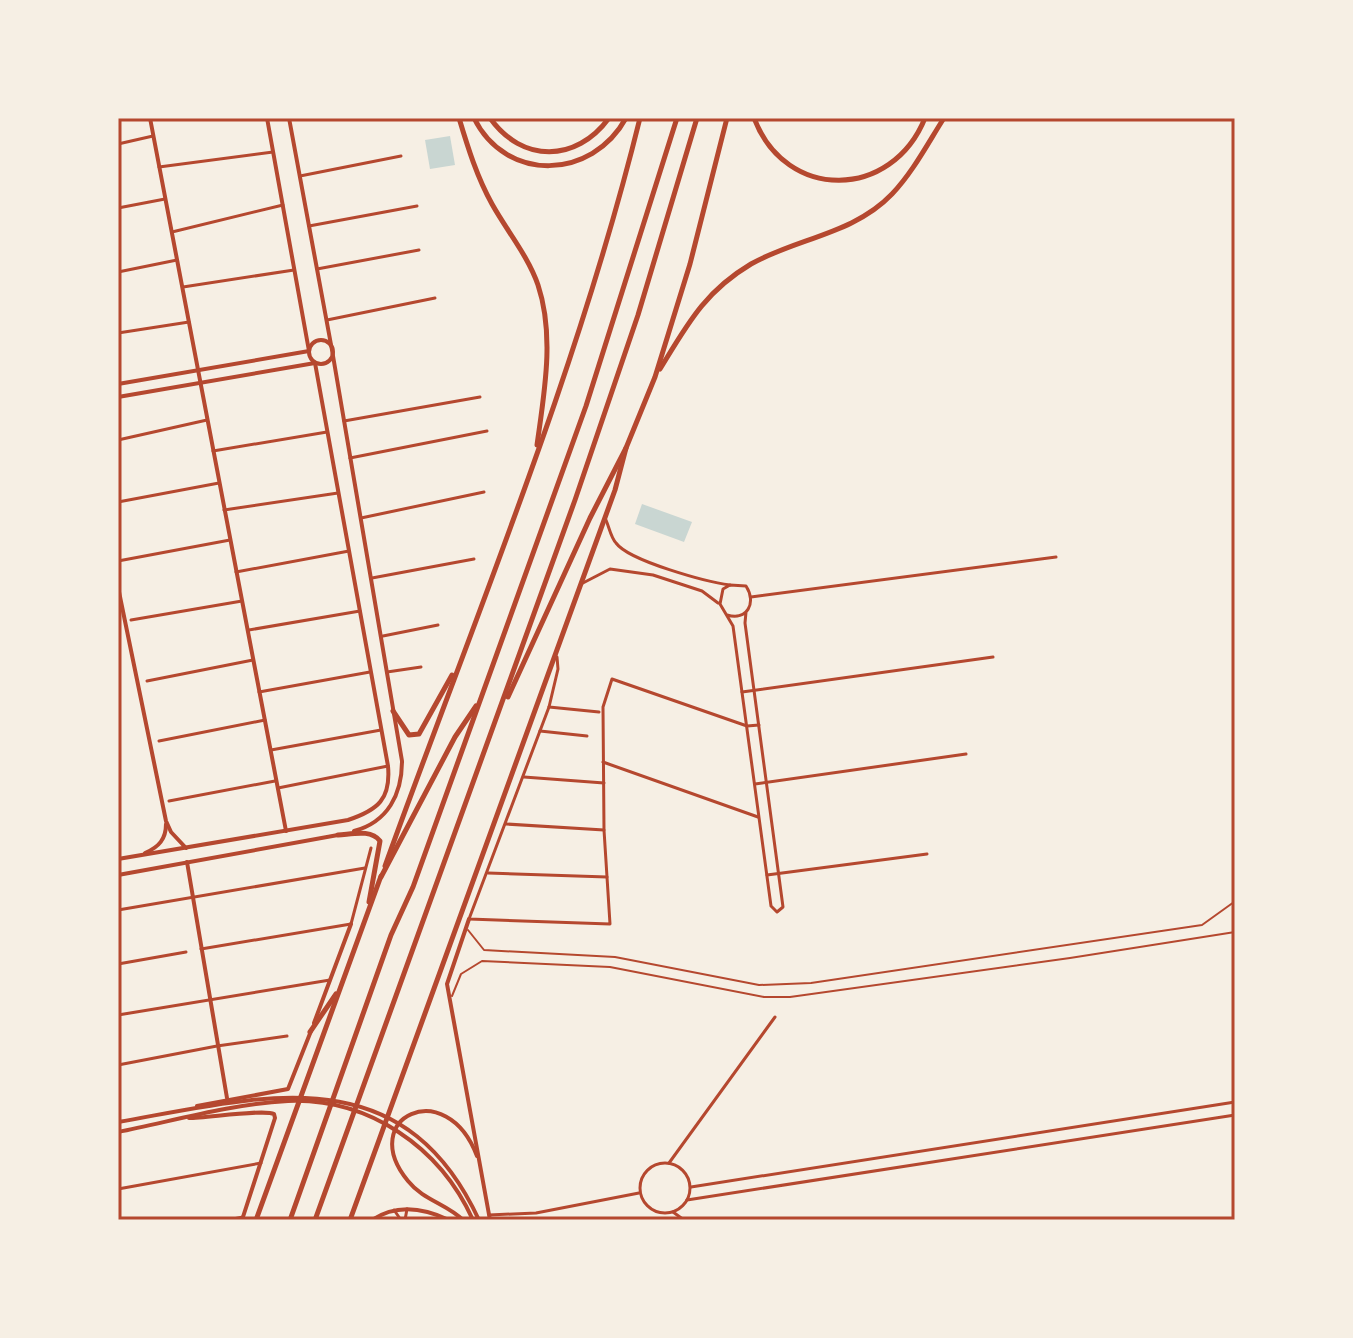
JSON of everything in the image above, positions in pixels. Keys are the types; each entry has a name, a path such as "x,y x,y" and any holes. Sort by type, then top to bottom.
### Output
{"main road":[{"path":"150,118 286,831"},
{"path":"118,859 348,820 371,811 384,797 388,787 388,766 360,611 267,118"},
{"path":"118,875 352,832 383,816 393,803 402,769 327,320 289,118"},
{"path":"459,118 476,173 532,271 542,302 545,387 536,454"},
{"path":"474,118 486,138 498,148 518,160 542,166 587,158 614,136 626,118"},
{"path":"490,118 509,139 523,147 550,151 577,147 600,130 609,118"},
{"path":"256,1220 549,420 619,202 640,118"},
{"path":"290,1220 591,391 677,118"},
{"path":"315,1220 500,712 638,315 697,118"},
{"path":"500,712 626,448 655,377 690,264 727,118"},
{"path":"754,118 766,141 787,163 816,177 851,180 886,168 899,158 911,147 925,118"},
{"path":"655,377 697,309 713,293 754,263 836,231 865,215 892,194 944,118"},
{"path":"118,397 322,364 329,361 332,350 328,343 320,341 312,344 309,351"},
{"path":"118,384 309,351"},
{"path":"350,1220 605,517 626,448"},
{"path":"118,587 166,821 171,832 186,848"},
{"path":"393,711 409,735 419,734 464,652"},
{"path":"381,877 455,737 481,699"},
{"path":"348,820 355,825 352,832"},
{"path":"142,854 156,848 162,841 166,821"},
{"path":"338,835 369,833 380,841 367,916"},
{"path":"187,862 227,1098"},
{"path":"469,919 447,984 489,1218"},
{"path":"458,922 461,940"},
{"path":"170,1113 227,1098 288,1089 351,924"},
{"path":"445,956 461,940"},
{"path":"310,1032 341,987"},
{"path":"118,1122 270,1097 320,1097 359,1106 404,1129 444,1163 479,1220"},
{"path":"118,1132 266,1104 302,1101 357,1111 403,1134 445,1173 473,1220"},
{"path":"187,1118 219,1118 272,1111 275,1118 243,1218"},
{"path":"463,1220 409,1183 393,1155 391,1145 394,1132 408,1115 422,1111 447,1116 466,1132 480,1166"},
{"path":"372,1220 394,1210 407,1209 423,1210 449,1220"}],"street":[{"path":"118,144 153,136"},
{"path":"159,167 273,152"},
{"path":"300,176 401,156"},
{"path":"118,208 165,199"},
{"path":"172,232 283,205"},
{"path":"309,226 417,206"},
{"path":"317,269 419,250"},
{"path":"118,272 177,260"},
{"path":"182,287 294,270"},
{"path":"327,320 435,298"},
{"path":"118,333 189,322"},
{"path":"344,421 480,397"},
{"path":"118,440 207,420"},
{"path":"350,458 487,431"},
{"path":"213,451 327,432"},
{"path":"118,502 219,483"},
{"path":"361,518 484,492"},
{"path":"224,510 338,493"},
{"path":"581,584 610,569 665,579 702,591 720,604 727,615 733,626 772,908 777,912 783,907 780,874 745,623 751,597 746,586 702,581 625,550 617,545 605,517"},
{"path":"118,561 230,540"},
{"path":"236,572 349,551"},
{"path":"751,597 1056,557"},
{"path":"371,579 474,559"},
{"path":"720,604 719,596 730,585"},
{"path":"131,620 242,601"},
{"path":"247,630 360,611"},
{"path":"727,615 734,617 746,612"},
{"path":"381,637 438,625"},
{"path":"556,651 558,669 549,707 469,919 610,924 604,830 603,707 612,679 747,726 759,725"},
{"path":"742,692 993,657"},
{"path":"147,681 253,660"},
{"path":"387,672 421,667"},
{"path":"259,692 371,672"},
{"path":"549,707 599,712"},
{"path":"159,741 265,720"},
{"path":"270,750 381,730"},
{"path":"540,731 587,736"},
{"path":"755,784 966,754"},
{"path":"603,762 759,817"},
{"path":"277,788 388,766"},
{"path":"523,777 604,783"},
{"path":"169,801 276,780"},
{"path":"506,824 604,830"},
{"path":"201,949 351,924 371,848"},
{"path":"767,875 927,854"},
{"path":"118,910 365,868"},
{"path":"488,873 607,877"},
{"path":"118,964 186,952"},
{"path":"118,1015 330,980"},
{"path":"669,1163 775,1017"},
{"path":"118,1065 287,1036"},
{"path":"691,1187 1235,1102"},
{"path":"687,1200 691,1187 684,1171 669,1163 660,1163 646,1170 640,1193 648,1208 665,1214 673,1212 687,1200 1235,1115"},
{"path":"118,1189 261,1163"},
{"path":"489,1218 536,1213 640,1193"},
{"path":"394,1210 403,1220 407,1209"},
{"path":"673,1212 684,1220"},
{"path":"228,1220 243,1218"}],"lane":[{"path":"466,927 484,950 615,957 776,986 1202,925 1234,902"},
{"path":"450,1001 461,974 482,961 610,967 764,997 790,997 1235,932"}],"shaded area":[{"path":"450,136 455,165 430,169 425,140"},
{"path":"642,504 692,522 684,542 635,524"}]}
